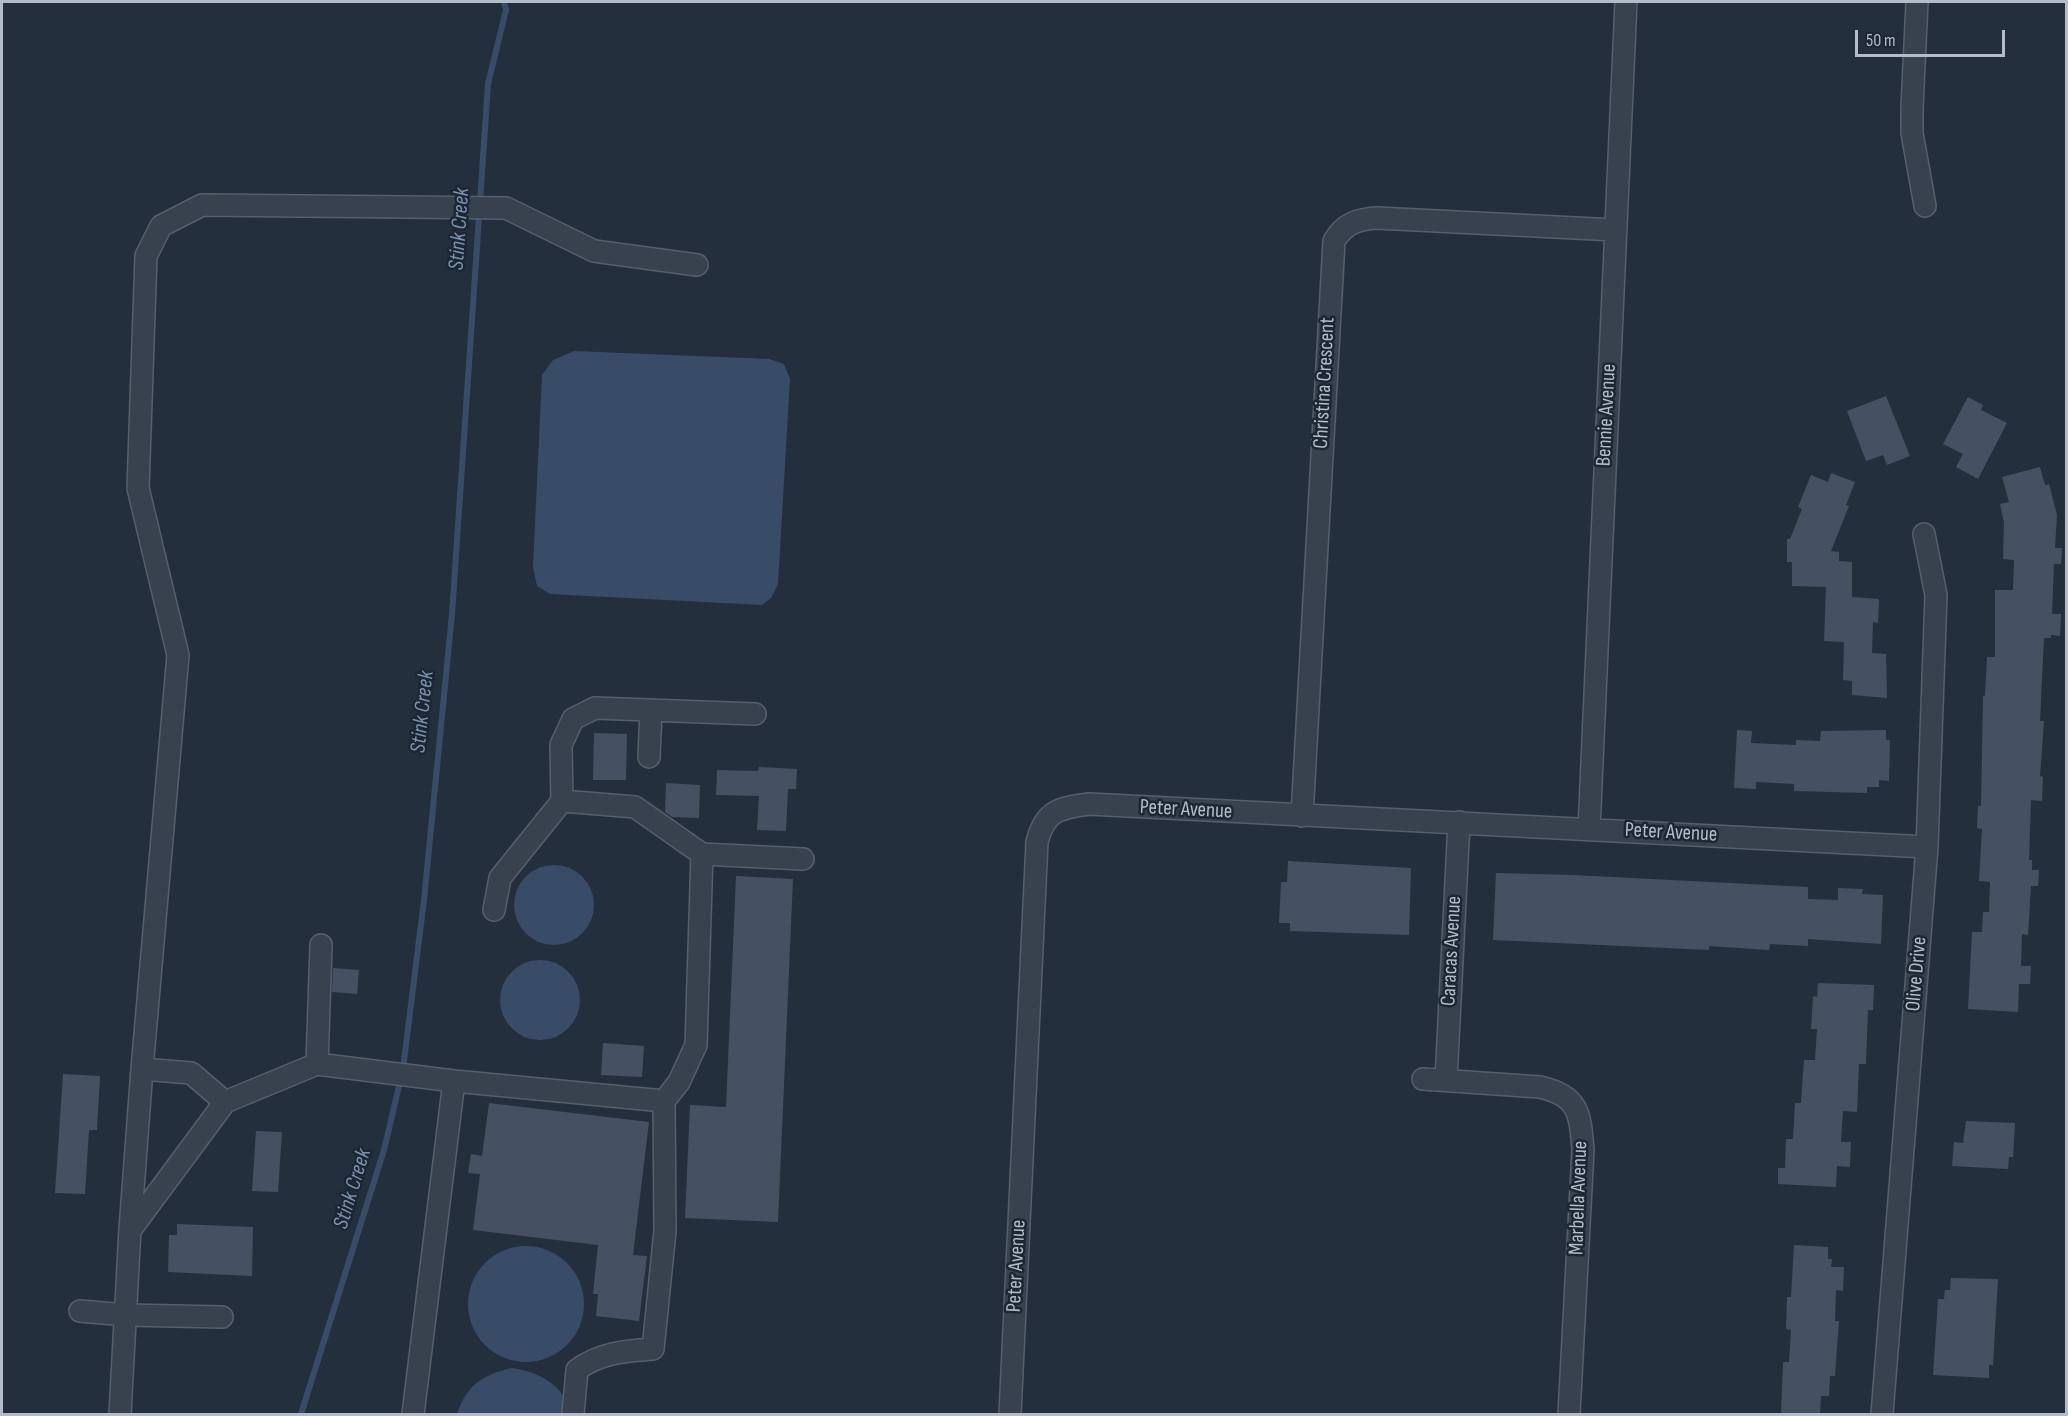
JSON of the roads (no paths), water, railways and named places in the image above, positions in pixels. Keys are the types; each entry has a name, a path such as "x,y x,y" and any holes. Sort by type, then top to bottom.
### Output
{"street":[{"name":"Bennie Avenue","path":"1589,828 1626,2"},
{"path":"1917,2 1912,133 1925,206"},
{"path":"120,1414 142,1069 178,655 138,488 147,256 161,226 202,205 506,208 594,251 697,265"},
{"name":"Christina Crescent","path":"1302,816 1334,241 1340,230 1348,224 1361,219 1377,218 1615,230"},
{"name":"Olive Drive","path":"1882,1414 1928,847 1936,595 1924,534"},
{"path":"494,910 500,878 562,801 561,745 573,718 595,708 754,714"},
{"path":"648,757 651,710"},
{"path":"562,801 635,807 702,854 802,859"},
{"name":"Peter Avenue","path":"1010,1414 1037,842 1041,827 1047,817 1059,810 1089,804 1928,847"},
{"name":"Caracas Avenue","path":"1446,1080 1459,822"},
{"path":"573,1414 577,1370 591,1360 631,1350 653,1349 665,1231 664,1101 679,1082 696,1045 702,854"},
{"path":"317,1064 321,945"},
{"path":"130,1230 225,1102 317,1064 389,1071 454,1081 664,1101"},
{"path":"142,1069 191,1073 225,1102"},
{"name":"Marbella Avenue","path":"1423,1079 1540,1087 1558,1091 1573,1103 1580,1121 1583,1150 1569,1414"},
{"path":"412,1414 454,1081"},
{"path":"80,1311 126,1315 222,1317"}],"water":[{"path":"574,351 769,359 784,364 790,379 778,584 771,598 762,605 550,594 537,586 533,567 542,375 553,360"},
{"path":"546,865 562,865 583,876 594,897 594,913 583,934 562,945 546,945 532,939 520,927 514,913 514,897 520,883 532,871"},
{"path":"532,960 548,960 569,971 580,992 580,1008 569,1029 548,1040 532,1040 518,1034 506,1022 500,1008 500,992 506,978 518,966"},
{"path":"526,1246 548,1251 567,1263 579,1282 584,1304 579,1326 567,1345 548,1357 526,1362 504,1357 485,1345 473,1326 468,1304 473,1282 485,1263 504,1251"},
{"path":"512,1368 541,1377 557,1388 563,1395 570,1414 457,1414 466,1396 477,1383 492,1374"}],"waterway":[{"name":"Stink Creek","path":"301,1414 384,1150 403,1069 424,900 452,614 488,84 506,10 504,2"}]}
